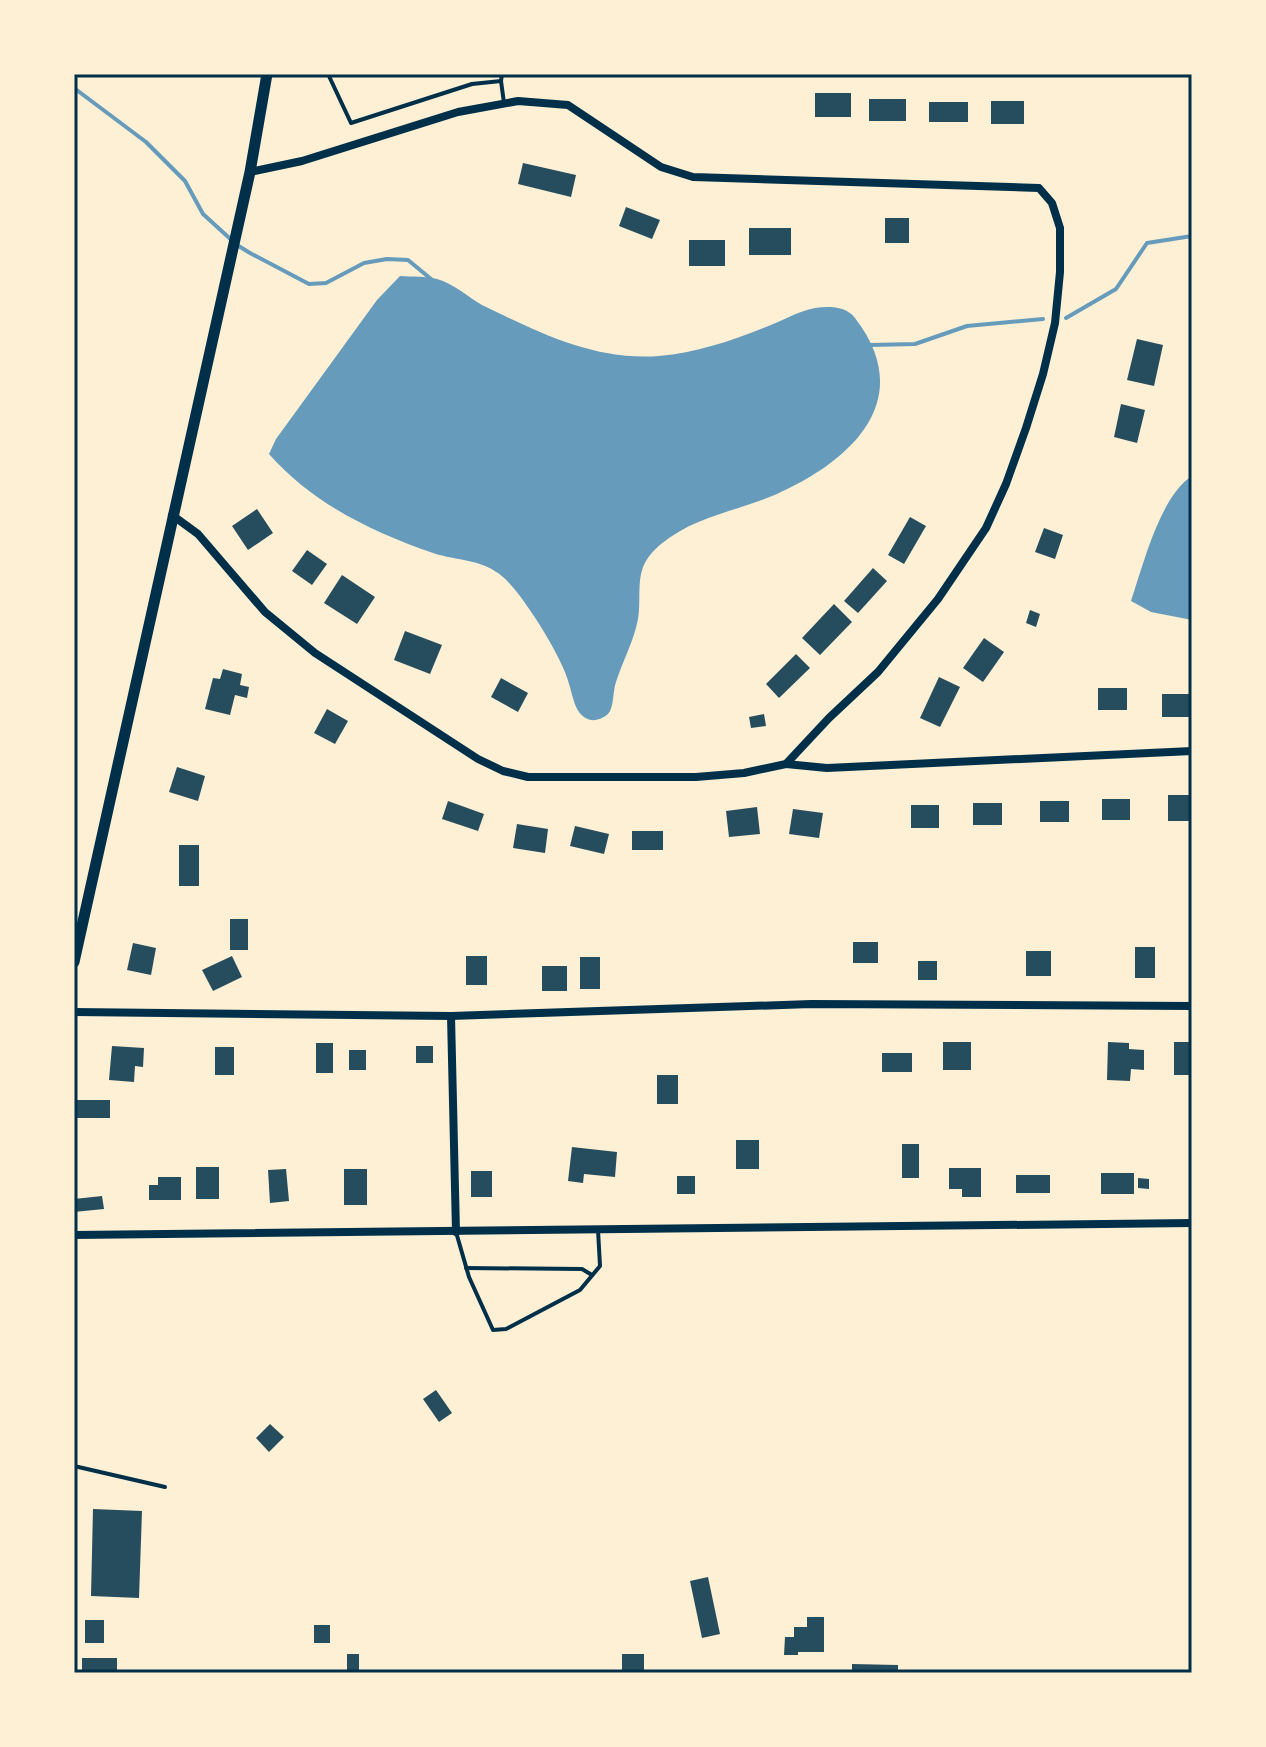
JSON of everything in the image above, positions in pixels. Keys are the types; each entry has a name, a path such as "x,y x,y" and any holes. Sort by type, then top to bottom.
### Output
{"street":[{"path":"74,962 250,172 267,74"},
{"path":"250,172 302,161 458,112 518,101 568,105 661,167 693,177 1039,188 1052,203 1060,228 1055,323 1043,374 1006,484 986,528 938,599 878,672 786,764"},
{"path":"172,515 198,534 265,612 315,653 478,759 503,771 528,777 696,777 744,773 786,764 827,768 1192,751"},
{"path":"74,1012 451,1016 811,1004 1192,1006"},
{"path":"451,1016 456,1232"},
{"path":"74,1235 1192,1223"}],"lane":[{"path":"328,74 351,123 472,84 501,81"},
{"path":"502,74 504,103"},
{"path":"456,1232 466,1268 493,1330 506,1329 580,1290 600,1266 598,1230"},
{"path":"466,1268 582,1269 592,1275"},
{"path":"74,1466 165,1487"}],"water":[{"path":"400,276 443,281 482,305 545,334 589,349 635,356 659,356 700,349 740,337 809,309 842,309 855,318 873,348 880,375 878,401 867,424 851,445 829,464 777,494 688,527 653,552 641,573 638,619 616,682 611,708 604,717 591,720 578,710 559,659 541,627 503,577 487,567 433,553 388,536 344,514 304,487 269,454 276,439 377,300"},
{"path":"1192,476 1192,620 1151,612 1131,601 1162,515 1181,486"}],"building":[{"path":"815,93 851,93 851,117 815,117"},
{"path":"869,99 906,99 906,121 869,121"},
{"path":"991,101 1024,101 1024,124 991,124"},
{"path":"929,102 968,102 968,122 929,122"},
{"path":"523,163 576,175 571,197 518,184"},
{"path":"626,207 660,220 652,239 619,226"},
{"path":"885,218 909,218 909,243 885,243"},
{"path":"749,228 791,228 791,255 749,255"},
{"path":"689,240 725,240 725,266 689,266"},
{"path":"1137,339 1163,345 1154,386 1127,380"},
{"path":"1121,404 1145,410 1137,443 1114,437"},
{"path":"257,509 273,533 248,550 232,526"},
{"path":"910,517 926,526 904,564 888,555"},
{"path":"1044,528 1063,535 1055,559 1035,552"},
{"path":"307,550 327,564 312,585 292,571"},
{"path":"873,568 887,581 858,613 844,601"},
{"path":"342,575 375,597 357,624 324,603"},
{"path":"834,604 852,622 820,655 802,638"},
{"path":"1030,610 1040,614 1036,627 1026,623"},
{"path":"405,631 442,645 430,674 394,660"},
{"path":"984,638 1004,652 983,682 963,668"},
{"path":"796,654 810,668 779,698 766,684"},
{"path":"223,669 242,674 240,685 249,687 247,698 235,695 230,715 205,709 213,678 220,679"},
{"path":"939,677 960,687 940,727 920,718"},
{"path":"501,678 528,693 518,712 491,697"},
{"path":"1098,688 1127,688 1127,710 1098,710"},
{"path":"1162,694 1190,694 1190,717 1162,717"},
{"path":"327,709 348,721 335,744 314,733"},
{"path":"764,714 766,726 751,728 749,717"},
{"path":"177,767 205,776 198,801 169,792"},
{"path":"1168,795 1192,795 1192,821 1168,821"},
{"path":"1102,799 1130,799 1130,820 1102,820"},
{"path":"448,801 484,814 478,831 442,819"},
{"path":"1040,801 1069,801 1069,822 1040,822"},
{"path":"973,803 1002,803 1002,825 973,825"},
{"path":"911,805 939,805 939,828 911,828"},
{"path":"757,807 760,834 729,837 726,811"},
{"path":"793,809 823,813 819,838 789,834"},
{"path":"517,824 548,829 545,853 513,848"},
{"path":"575,826 609,834 604,854 570,846"},
{"path":"632,831 663,831 663,850 632,850"},
{"path":"179,845 199,845 199,886 179,886"},
{"path":"230,919 248,919 248,950 230,950"},
{"path":"853,942 878,942 878,963 853,963"},
{"path":"133,943 156,948 151,975 127,970"},
{"path":"1135,947 1155,947 1155,978 1135,978"},
{"path":"1026,951 1051,951 1051,976 1026,976"},
{"path":"232,956 242,977 213,991 202,970"},
{"path":"466,956 487,956 487,985 466,985"},
{"path":"580,957 600,957 600,989 580,989"},
{"path":"918,961 937,961 937,980 918,980"},
{"path":"542,966 567,966 567,991 542,991"},
{"path":"943,1042 971,1042 971,1070 943,1070"},
{"path":"1108,1042 1129,1043 1129,1049 1144,1050 1144,1070 1131,1069 1130,1081 1107,1080"},
{"path":"1174,1042 1192,1042 1192,1075 1174,1075"},
{"path":"316,1043 333,1043 333,1073 316,1073"},
{"path":"112,1046 144,1048 143,1067 135,1066 134,1082 109,1080"},
{"path":"416,1046 433,1046 433,1063 416,1063"},
{"path":"215,1047 234,1047 234,1075 215,1075"},
{"path":"349,1050 366,1050 366,1070 349,1070"},
{"path":"882,1053 912,1053 912,1072 882,1072"},
{"path":"657,1075 678,1075 678,1104 657,1104"},
{"path":"77,1100 110,1100 110,1118 77,1118"},
{"path":"736,1140 759,1140 759,1169 736,1169"},
{"path":"902,1144 919,1144 919,1178 902,1178"},
{"path":"572,1147 617,1152 615,1177 584,1174 583,1183 568,1181"},
{"path":"196,1167 219,1167 219,1199 196,1199"},
{"path":"949,1168 981,1168 981,1197 962,1197 962,1189 949,1189"},
{"path":"286,1169 289,1201 270,1203 268,1170"},
{"path":"344,1169 367,1169 367,1205 344,1205"},
{"path":"471,1171 492,1171 492,1197 471,1197"},
{"path":"1101,1173 1134,1173 1134,1194 1101,1194"},
{"path":"1016,1175 1050,1175 1050,1193 1016,1193"},
{"path":"677,1176 695,1176 695,1194 677,1194"},
{"path":"158,1177 181,1177 181,1200 149,1200 149,1185 158,1185"},
{"path":"1138,1178 1149,1179 1149,1189 1138,1188"},
{"path":"102,1196 104,1209 74,1212 74,1199"},
{"path":"436,1390 452,1413 439,1422 423,1399"},
{"path":"270,1424 284,1437 269,1452 256,1438"},
{"path":"93,1509 142,1511 139,1598 91,1596"},
{"path":"708,1577 720,1634 702,1638 690,1581"},
{"path":"807,1617 824,1617 824,1652 784,1655 785,1637 794,1637 794,1627 807,1627"},
{"path":"85,1620 104,1620 104,1643 85,1643"},
{"path":"314,1625 330,1625 330,1643 314,1643"},
{"path":"347,1654 359,1654 359,1671 347,1671"},
{"path":"622,1654 644,1654 644,1673 622,1673"},
{"path":"82,1658 117,1658 117,1673 82,1673"},
{"path":"852,1664 898,1665 898,1673 852,1673"}],"waterway":[{"path":"74,88 146,142 185,181 203,214 250,253 309,284 326,283 364,263 387,259 408,260 431,279"},
{"path":"1066,318 1116,289 1147,243 1192,236"},
{"path":"870,345 915,344 967,326 1043,319"}]}
